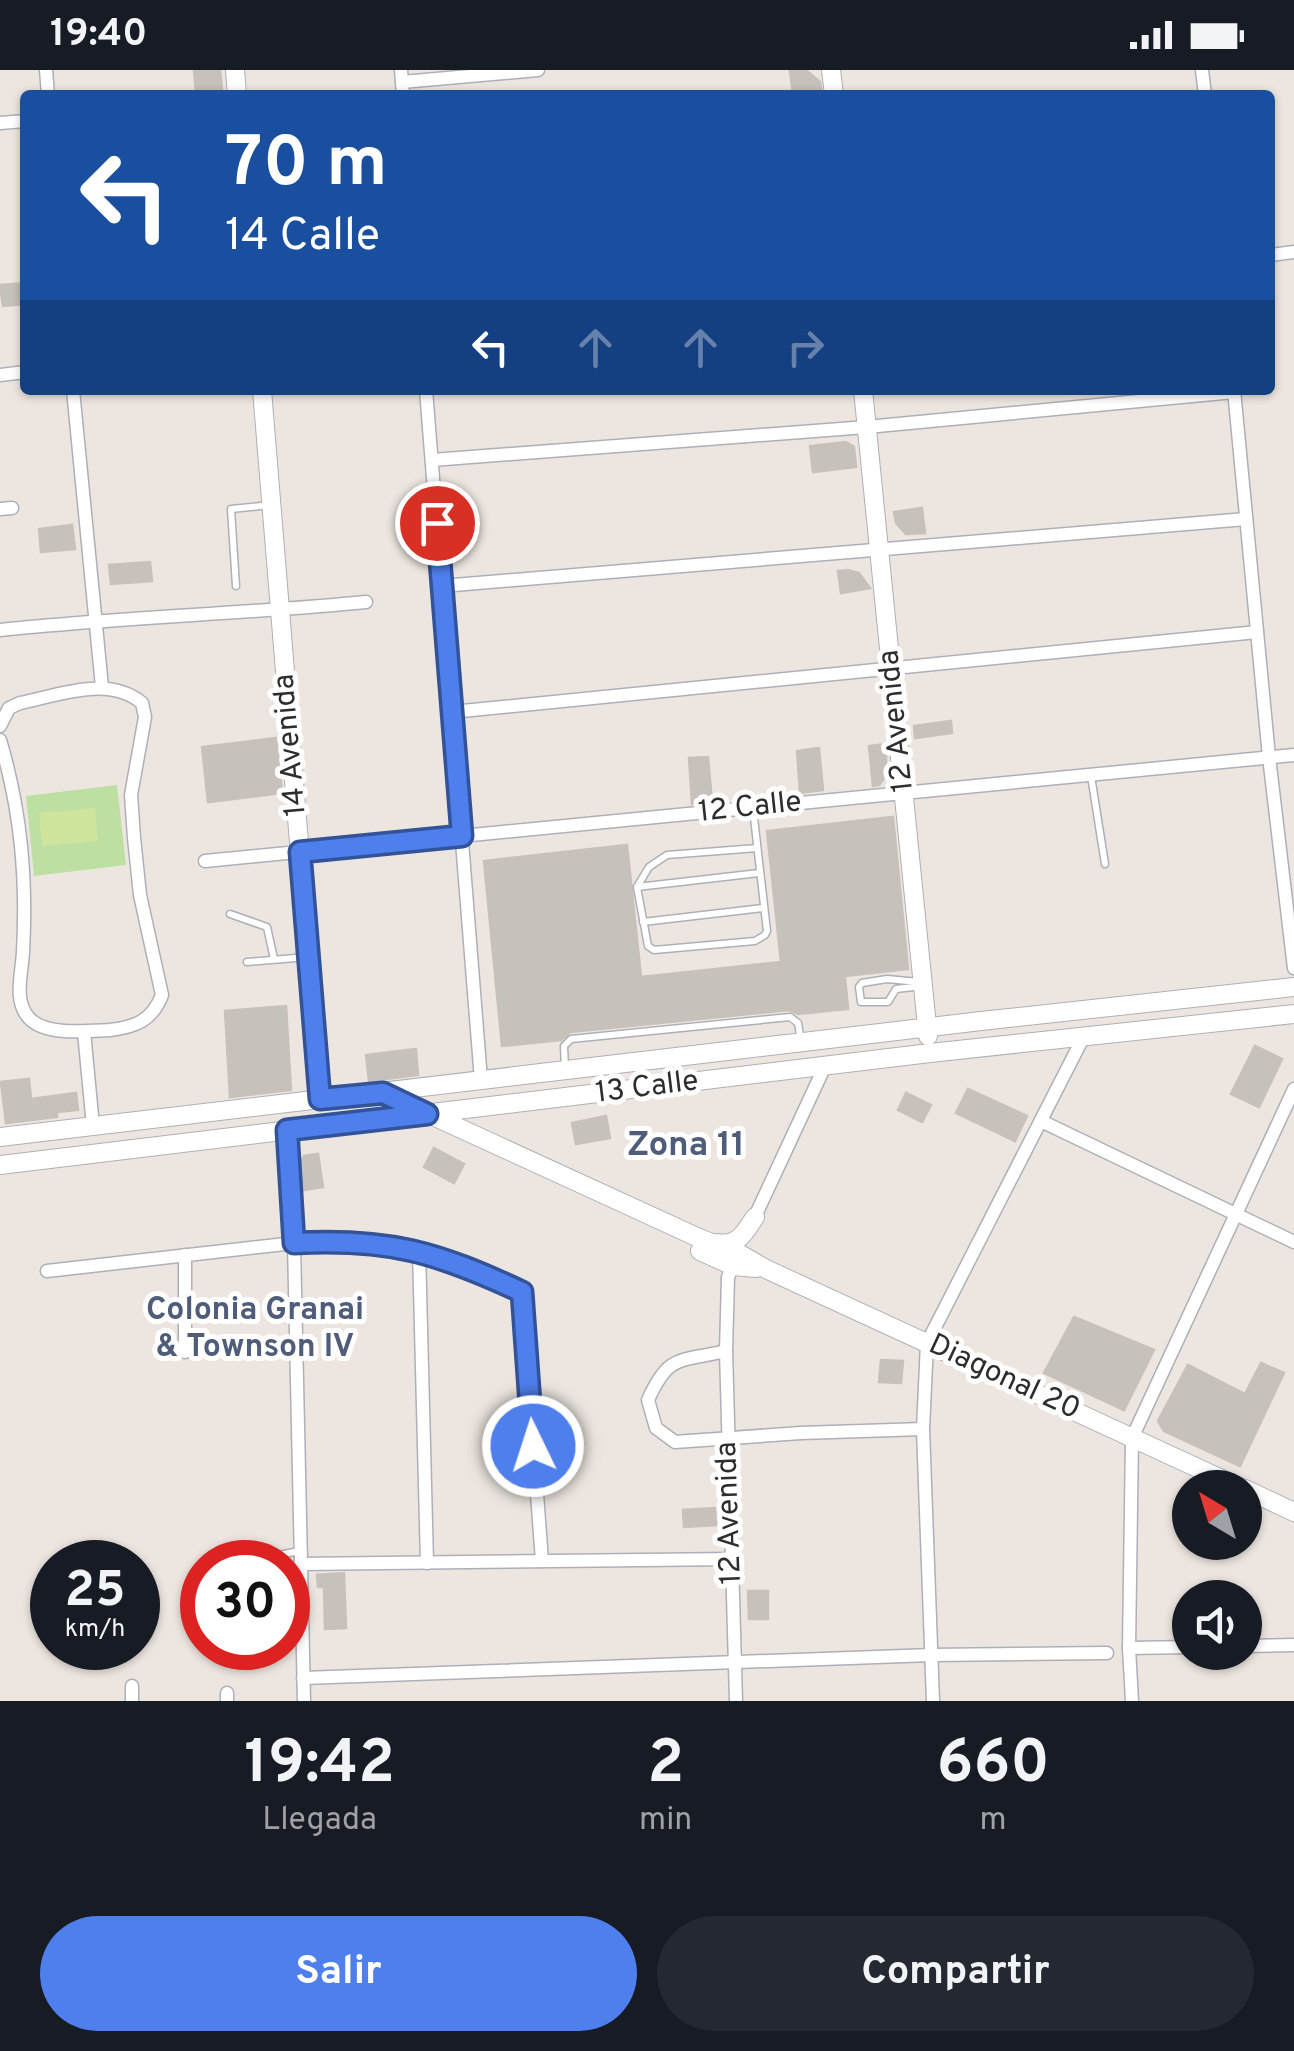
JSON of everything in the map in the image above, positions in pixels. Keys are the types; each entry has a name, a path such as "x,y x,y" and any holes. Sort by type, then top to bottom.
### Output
{"street":[{"path":"402,82 538,70"},
{"path":"74,395 102,687"},
{"name":"14 Avenida","path":"262,395 320,1099"},
{"path":"426,395 481,1080"},
{"name":"12 Avenida","path":"864,395 930,1053"},
{"path":"432,460 867,427 1193,395"},
{"path":"1234,395 1269,757 1294,968"},
{"path":"442,586 1246,519"},
{"path":"0,630 366,602"},
{"path":"452,712 1257,632"},
{"path":"0,723 9,708 20,703 102,687 124,690 142,703 145,717 131,795 140,895 162,995 155,1009 134,1028 84,1032 39,1026 29,1018 20,994 25,903 22,841 0,740"},
{"name":"12 Calle","path":"206,861 1294,755"},
{"name":"13 Calle","path":"0,1137 1294,987"},
{"name":"13 Calle","path":"0,1165 930,1053 1294,1014"},
{"path":"84,1032 93,1126"},
{"path":"933,1701 923,1429 927,1343 1084,1036"},
{"name":"12 Avenida","path":"736,1701 726,1351 728,1277 825,1066"},
{"path":"1132,1701 1128,1648 1132,1438 1294,1089"},
{"name":"Diagonal 20","path":"383,1093 418,1115 737,1260 766,1269 1203,1470"},
{"name":"Diagonal 20","path":"418,1115 699,1238 737,1260"},
{"path":"1041,1120 1294,1242"},
{"path":"287,1130 294,1243 300,1540"},
{"path":"699,1238 734,1243 755,1217"},
{"path":"47,1271 294,1243 377,1243 418,1250 522,1292 542,1562"},
{"path":"418,1250 427,1563"},
{"path":"184,1255 185,1352"},
{"path":"726,1351 674,1362 661,1372 648,1400 656,1428 675,1442 923,1429"},
{"name":"Diagonal 20","path":"1262,1497 1294,1512"},
{"path":"310,1558 427,1563 732,1560"},
{"path":"1262,1645 1294,1644"},
{"path":"1128,1648 1172,1647"},
{"path":"303,1678 931,1655 1107,1653"},
{"path":"303,1670 304,1701"}],"lane":[{"path":"236,586 230,509 271,505"},
{"path":"1090,775 1106,864"},
{"path":"752,808 757,848 763,908 767,931 755,940 651,949 644,942 638,887 649,867 667,855 757,848"},
{"path":"638,887 759,873"},
{"path":"643,922 763,908"},
{"path":"230,914 267,926 274,959"},
{"path":"247,962 308,957"},
{"path":"887,979 923,984 896,989 888,1002 860,1002 862,982 887,979"},
{"path":"565,1070 564,1046 571,1040 790,1017 798,1023 800,1042"}],"green space":[{"path":"117,785 126,865 34,876 26,796"},
{"path":"95,808 98,841 42,846 39,813"}],"building":[{"path":"194,70 220,70 222,89 196,90"},
{"path":"790,71 807,71 820,82 821,90 792,90"},
{"path":"20,283 20,304 3,306 0,285"},
{"path":"846,442 854,447 856,467 813,472 810,446"},
{"path":"922,508 925,533 906,534 896,523 894,512"},
{"path":"72,525 75,549 41,552 39,529"},
{"path":"150,562 152,581 111,584 109,565"},
{"path":"838,571 859,573 870,588 841,593"},
{"path":"951,721 952,733 915,738 914,726"},
{"path":"276,738 282,793 208,802 202,747"},
{"path":"886,744 886,776 873,786 869,746"},
{"path":"819,748 823,790 800,793 797,751"},
{"path":"708,757 712,802 692,804 689,758"},
{"path":"893,817 908,969 845,976 848,1009 798,1014 789,1010 570,1032 561,1040 502,1046 484,861 627,845 641,977 781,962 767,831"},
{"path":"286,1006 291,1090 230,1097 225,1011"},
{"path":"1255,1046 1282,1059 1259,1107 1231,1094"},
{"path":"416,1049 418,1075 369,1081 366,1055"},
{"path":"29,1079 31,1099 76,1093 78,1110 57,1112 57,1117 6,1123 1,1082"},
{"path":"968,1089 1027,1116 1015,1141 956,1113"},
{"path":"906,1093 931,1105 922,1122 898,1110"},
{"path":"606,1116 610,1138 576,1144 572,1123"},
{"path":"434,1148 464,1164 454,1183 424,1167"},
{"path":"318,1154 323,1187 304,1190 301,1162 304,1156"},
{"path":"1074,1317 1154,1350 1124,1410 1044,1373"},
{"path":"881,1360 903,1361 901,1383 879,1382"},
{"path":"1261,1363 1284,1373 1240,1466 1164,1431 1158,1421 1188,1365 1245,1394"},
{"path":"715,1508 716,1525 684,1527 683,1510"},
{"path":"344,1573 346,1628 325,1629 324,1587 318,1587 317,1575"},
{"path":"748,1591 768,1591 768,1619 749,1619"}],"district":[{"name":"Zona 11","path":"686,1146"},
{"name":"Colonia Granai & Townson IV","path":"255,1330"}],"route":[{"path":"437,523 462,836 300,852 320,1099 383,1093 427,1114 287,1130 294,1243 377,1243 418,1250 522,1292 533,1446"}]}
